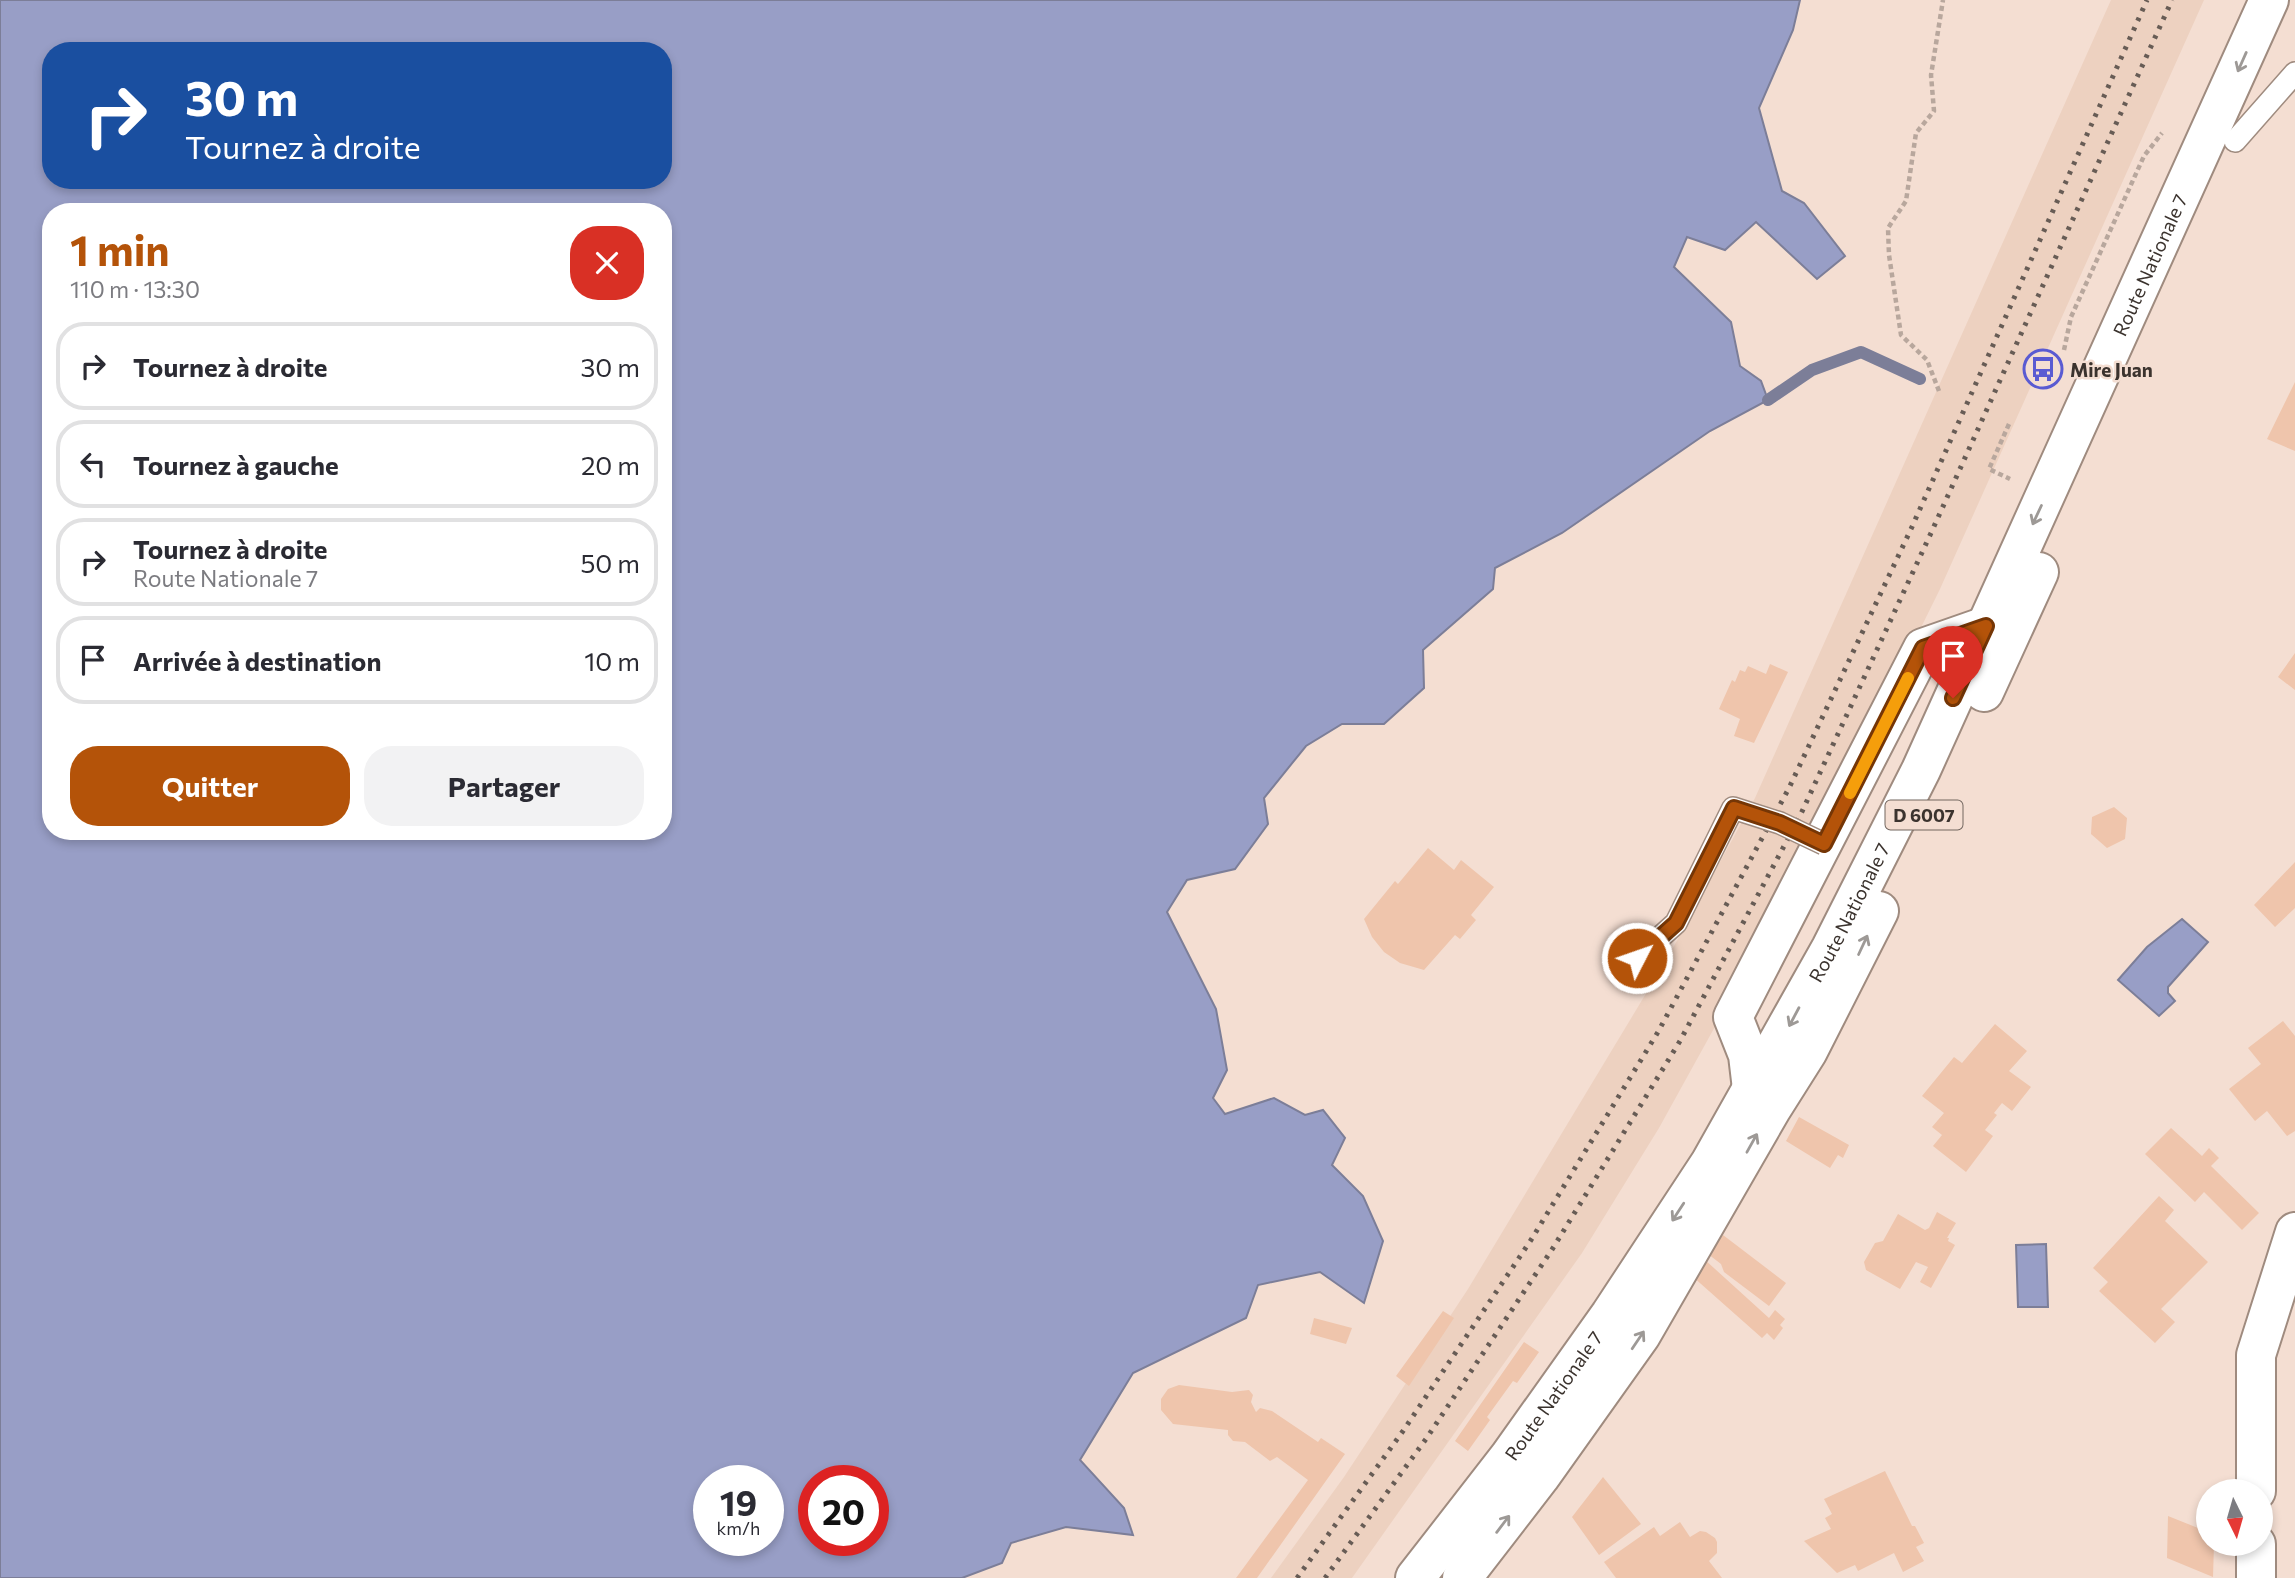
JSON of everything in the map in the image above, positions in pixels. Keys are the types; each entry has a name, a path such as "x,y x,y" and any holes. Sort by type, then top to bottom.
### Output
{"main road":[{"name":"Route Nationale 7","path":"1415,1578 1509,1457 1610,1315 1710,1163 1832,948 1921,770 2077,430 2269,0"},
{"name":"Route Nationale 7","path":"1462,1578 1540,1477 1641,1335 1772,1108 1808,1051 1855,962 2012,634 2096,442 2235,141 2295,1"},
{"path":"1752,1089 1748,1055 1733,1017 1923,648 1986,626"},
{"path":"2256,1479 2256,1355 2295,1232"},
{"path":"2256,1556 2256,1578"}],"lane":[{"path":"2235,141 2295,73"},
{"path":"1637,958 1676,923 1734,808 1780,823 1824,844"}],"path":[{"path":"1939,391 1927,359 1901,335 1889,255 1888,228 1906,201 1916,134 1934,111 1931,75 1943,0"},
{"path":"2001,475 1989,469 2009,424"}],"shaded area":[{"path":"2111,0 2204,0 1940,589 1836,800 1733,994 1659,1128 1582,1253 1352,1578 1271,1578 1344,1477 1468,1289 1668,957 1755,798"}],"water":[{"path":"0,0 1800,0 1793,30 1759,108 1782,191 1804,203 1845,256 1817,279 1756,222 1725,250 1687,237 1674,267 1731,322 1740,366 1761,381 1768,400 1710,431 1562,533 1495,568 1493,589 1423,650 1424,688 1384,724 1342,724 1306,746 1264,798 1268,824 1235,869 1187,880 1167,912 1216,1009 1227,1070 1213,1098 1225,1114 1274,1098 1305,1115 1323,1110 1345,1138 1332,1165 1363,1196 1383,1241 1364,1303 1320,1272 1258,1285 1246,1318 1133,1373 1080,1460 1124,1508 1133,1535 1066,1527 1011,1543 1002,1563 962,1578 0,1578"},
{"path":"2182,919 2208,942 2168,987 2168,993 2175,1001 2159,1016 2118,980 2147,947"},
{"path":"2046,1244 2048,1307 2018,1307 2016,1245"}],"building":[{"path":"2295,382 2295,451 2267,439"},
{"path":"2295,653 2295,690 2278,677"},
{"path":"1770,664 1788,672 1754,743 1734,736 1740,719 1719,709 1732,680 1735,682 1740,670 1745,672 1748,666 1766,674"},
{"path":"2114,807 2127,818 2125,839 2107,848 2091,834 2092,817"},
{"path":"1428,848 1454,870 1461,860 1494,887 1471,915 1476,920 1460,939 1455,935 1424,970 1400,963 1384,952 1372,937 1364,919 1395,881 1398,884"},
{"path":"2295,862 2295,908 2275,927 2254,905"},
{"path":"2283,1021 2295,1036 2295,1131 2287,1136 2267,1111 2255,1121 2229,1089 2261,1064 2248,1048"},
{"path":"1995,1024 2027,1051 2009,1071 2031,1087 2012,1111 2002,1103 1994,1113 1997,1115 1985,1130 1993,1136 1966,1172 1933,1146 1942,1135 1932,1127 1944,1113 1922,1096 1954,1057 1962,1063"},
{"path":"1799,1117 1849,1145 1843,1158 1838,1155 1830,1168 1786,1141"},
{"path":"2171,1128 2202,1156 2209,1148 2219,1158 2211,1166 2259,1213 2242,1230 2204,1192 2195,1202 2145,1154"},
{"path":"2159,1196 2174,1210 2165,1221 2208,1262 2161,1309 2175,1322 2155,1343 2099,1291 2108,1282 2093,1268"},
{"path":"1937,1212 1956,1223 1947,1238 1955,1245 1931,1288 1920,1282 1928,1267 1916,1262 1900,1289 1866,1270 1864,1262 1875,1243 1883,1241 1898,1214 1925,1230 1929,1228"},
{"path":"1723,1235 1786,1283 1769,1306 1724,1272 1721,1264 1708,1254"},
{"path":"1704,1259 1769,1318 1775,1310 1785,1319 1780,1325 1783,1328 1774,1340 1767,1333 1762,1338 1692,1276"},
{"path":"1443,1311 1454,1318 1409,1386 1396,1376"},
{"path":"1314,1318 1352,1328 1346,1344 1310,1334"},
{"path":"1524,1342 1539,1352 1517,1383 1513,1381 1487,1417 1490,1420 1468,1451 1455,1441"},
{"path":"1179,1385 1232,1392 1249,1390 1253,1395 1251,1402 1256,1412 1260,1408 1272,1411 1318,1442 1321,1438 1345,1454 1257,1578 1236,1578 1308,1480 1277,1457 1270,1461 1245,1442 1233,1441 1228,1430 1173,1424 1161,1410 1161,1399 1168,1389"},
{"path":"1885,1471 1912,1526 1915,1526 1924,1543 1916,1547 1924,1561 1903,1572 1894,1553 1858,1571 1855,1565 1837,1573 1804,1541 1831,1529 1825,1518 1832,1514 1824,1499"},
{"path":"1603,1477 1641,1524 1599,1555 1572,1517"},
{"path":"2168,1516 2196,1527 2196,1556 2214,1556 2213,1577 2167,1558"},
{"path":"1680,1522 1690,1537 1700,1531 1715,1538 1717,1553 1709,1561 1722,1578 1616,1578 1604,1562 1654,1527 1660,1536"}],"waterway":[{"path":"1768,400 1812,370 1861,352 1920,379"}],"railway":[{"path":"1297,1578 1403,1431 1531,1240 1658,1032 1789,788 1911,529 2147,0"},
{"path":"1325,1578 1426,1439 1553,1248 1680,1041 1799,818 2172,0"}],"slow traffic":[{"path":"1850,793 1908,678"}],"place":[{"name":"Mire Juan","path":"2043,369"}],"route":[{"path":"1637,958 1676,923 1734,808 1780,823 1824,844 1923,648 1986,626 1953,698"}]}
